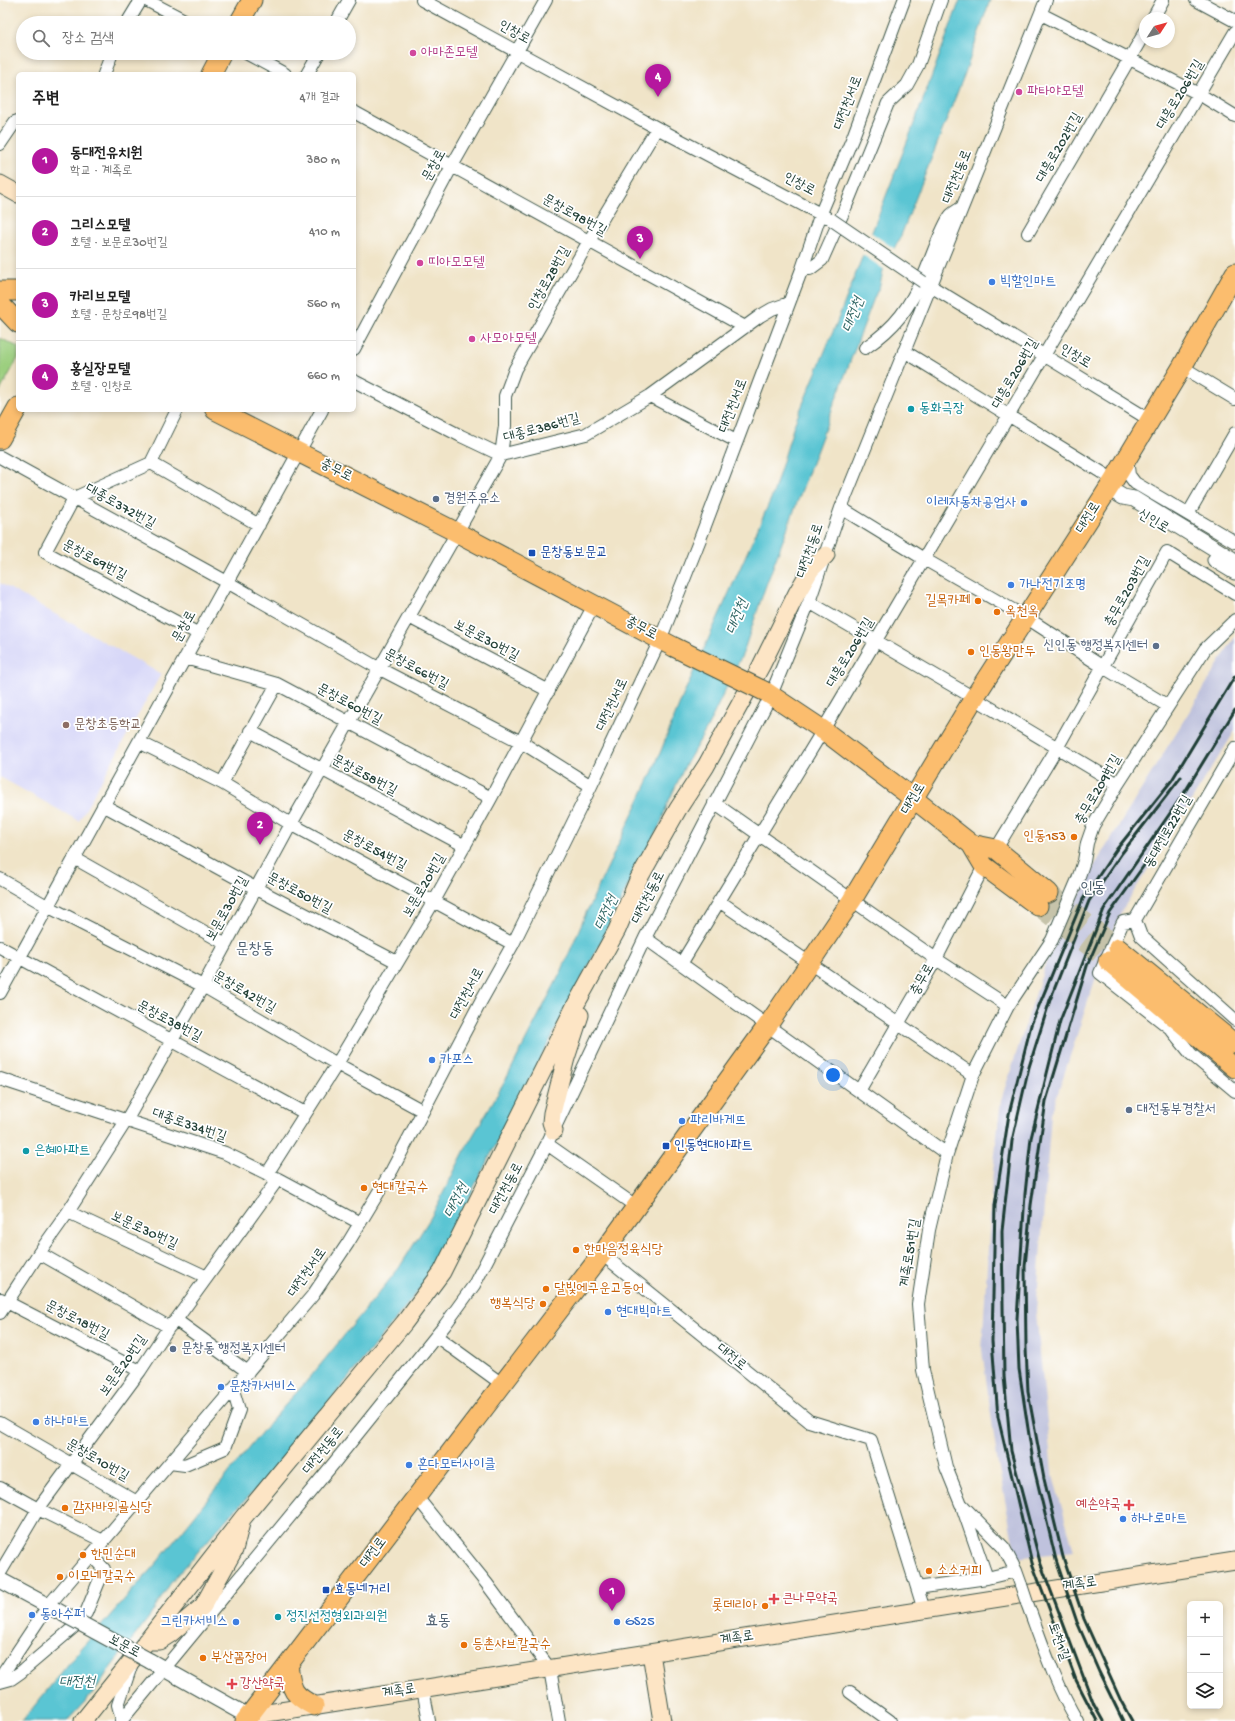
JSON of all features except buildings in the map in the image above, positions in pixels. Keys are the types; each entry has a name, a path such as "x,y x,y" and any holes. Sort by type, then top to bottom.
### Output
{"main road":[{"path":"243,16 252,0"},
{"path":"212,72 218,60"},
{"path":"0,184 16,193"},
{"name":"대전로","path":"247,1719 602,1254 768,1025 852,900 974,698 1115,488 1126,459 1182,367 1235,273"},
{"path":"0,290 16,291"},
{"path":"0,297 16,306"},
{"path":"0,304 16,320"},
{"path":"0,439 16,411"},
{"name":"충무로","path":"219,412 456,532 667,643 768,694 823,730 971,844 984,866 1043,900 996,849 971,844"},
{"path":"83,1721 242,1519 404,1323 442,1272 542,1070 595,968 617,930 638,880 678,809 706,766 761,666 797,593 811,569 826,555"},
{"path":"1235,1044 1113,955 1235,1068"},
{"path":"550,1137 552,1113 566,1058 595,968"},
{"path":"146,1642 158,1641 207,1609 234,1550 242,1519"},
{"name":"계족로","path":"247,1719 314,1706 1235,1561"},
{"path":"651,1653 662,1721"},
{"path":"288,1665 291,1688 299,1698 314,1706"}],"street":[{"path":"132,16 141,0"},
{"path":"146,0 177,16"},
{"path":"340,16 349,0"},
{"name":"인창로","path":"422,0 657,128 832,220 926,284 1150,420"},
{"name":"문창로","path":"356,345 452,166 518,52 546,0"},
{"name":"대전천서로","path":"0,1678 91,1555 313,1296 392,1170 513,944 591,786 667,643 736,441 802,269 821,214 853,137 904,0"},
{"path":"802,269 810,269 822,260 888,103 907,85 918,65 941,0"},
{"name":"대전천동로","path":"122,1720 164,1668 207,1609 436,1336 474,1285 550,1137 645,938 768,694 809,602 841,508 904,351 926,284 962,207 1046,0"},
{"path":"1156,12 1163,0"},
{"path":"1196,0 1235,22"},
{"path":"1040,14 1199,94 1235,116"},
{"name":"대흥로206번길","path":"823,730 1235,32"},
{"name":"대흥로202번길","path":"1028,233 1139,42"},
{"path":"105,72 109,60"},
{"path":"259,60 281,72"},
{"path":"307,72 314,60"},
{"name":"문창로98번길","path":"356,113 745,327"},
{"path":"0,144 16,122"},
{"name":"인창로28번길","path":"501,455 505,426 505,396 515,369 589,241 657,128"},
{"path":"865,348 885,335 901,318 925,274 946,222 952,214 962,207"},
{"name":"대종로386번길","path":"356,382 501,455 586,434 650,396 772,309 789,303"},
{"path":"904,351 1009,415 1115,488"},
{"path":"1182,367 1235,399"},
{"path":"650,396 736,441"},
{"path":"74,498 151,463 176,412"},
{"name":"문창로","path":"0,993 321,412"},
{"path":"1188,514 1235,433"},
{"path":"456,532 501,455"},
{"name":"대종로372번길","path":"0,457 227,582"},
{"path":"1126,459 1129,475 1136,483 1235,542"},
{"path":"151,463 259,525"},
{"name":"신인로","path":"1115,488 1235,560"},
{"name":"신인로","path":"1115,488 1128,506 1235,572"},
{"name":"문창로69번길","path":"74,498 45,552 199,634"},
{"path":"841,508 924,559 1027,618 1103,667 1168,706"},
{"name":"보문로30번길","path":"0,1313 4,1301 68,1212 126,1121 257,889 291,824 380,669 456,532"},
{"name":"충무로203번길","path":"996,849 1057,748 1167,552 1235,594"},
{"name":"문창로66번길","path":"227,582 380,669 521,742 591,786"},
{"path":"809,602 1118,784"},
{"name":"보문로20번길","path":"0,1573 38,1509 73,1464 140,1371 172,1323 208,1277 272,1176 305,1113 337,1064 434,901 492,798 594,605"},
{"name":"보문로30번길","path":"409,617 549,691"},
{"name":"충무로209번길","path":"1052,940 1078,879 1084,860 1087,842 1093,826 1118,784 1205,649 1235,620"},
{"name":"문창로60번길","path":"185,658 277,684 492,798"},
{"path":"222,783 277,684"},
{"path":"681,964 823,730"},
{"name":"문창로58번길","path":"250,731 465,846"},
{"name":"문창로54번길","path":"139,742 222,783 291,824 513,944"},
{"name":"동대전로22번길","path":"1135,920 1235,748"},
{"path":"714,803 936,959 1008,1006"},
{"name":"문창로50번길","path":"103,805 257,889 397,962"},
{"path":"74,858 226,944"},
{"name":"충무로","path":"859,1091 936,959 984,866"},
{"name":"문창로42번길","path":"0,879 47,906 203,986 337,1064 423,1111"},
{"path":"719,901 973,1075"},
{"path":"1235,1020 1141,936 1135,920 1123,922 1100,973 1170,1028 1191,1054 1235,1091"},
{"path":"645,938 946,1154"},
{"name":"계족로51번길","path":"1016,1571 1004,1548 961,1504 946,1467 923,1370 918,1304 929,1230 946,1154 973,1075 1008,1006 1052,940"},
{"path":"0,947 19,958"},
{"name":"문창로38번길","path":"19,958 305,1113"},
{"name":"대종로334번길","path":"0,1079 225,1153 272,1176 360,1223"},
{"path":"550,1137 637,1207"},
{"name":"보문로30번길","path":"68,1212 208,1277"},
{"path":"39,1252 172,1323 248,1372"},
{"name":"대전로","path":"602,1254 809,1421 871,1440 917,1588"},
{"name":"문창로18번길","path":"4,1301 140,1371"},
{"path":"436,1336 502,1384"},
{"path":"170,1463 185,1465 229,1451 238,1410 234,1390"},
{"name":"문창로10번길","path":"0,1423 137,1502"},
{"path":"0,1488 38,1509 103,1541"},
{"path":"416,1496 487,1584 550,1669 559,1721"},
{"path":"961,1504 987,1578"},
{"path":"0,1682 21,1672 74,1627 86,1613 104,1569 91,1555"},
{"path":"924,1610 917,1588 987,1578 1016,1571"},
{"name":"토천1길","path":"1016,1571 1049,1664 1066,1702 1077,1721"},
{"name":"보문로","path":"0,1580 164,1668 247,1719"},
{"path":"122,1720 118,1705 133,1659"},
{"path":"423,1689 429,1721"},
{"path":"850,1692 890,1721"}],"shaded area":[{"name":"문창초등학교","path":"0,583 161,674 79,821 0,777"},
{"path":"1235,637 1235,731 1121,912 1097,974 1051,1114 1036,1312 1052,1472 1074,1551 1016,1558 997,1458 982,1350 992,1181 1001,1100 1046,962 1093,868"}],"green space":[{"path":"0,338 16,346 16,362 0,391"}],"water":[{"name":"대전천","path":"960,0 990,0 965,73 900,238 884,266 880,285 765,588 743,653 707,728 685,766 667,805 661,823 474,1187 460,1222 430,1276 268,1478 231,1514 170,1584 150,1616 108,1671 95,1691 67,1721 22,1721 79,1651 159,1560 265,1428 312,1375 365,1310 399,1268 431,1217 468,1144 504,1083 562,970 586,913 652,773 685,691 773,494 794,425 835,327 912,129"}],"pier":[{"path":"869,231 896,250 885,270 860,253"}],"tunnel":[{"path":"1049,893 1118,948"},
{"path":"1038,906 1108,961"}],"railway":[{"path":"1097,1721 1076,1680 1032,1563 998,1417 992,1341 995,1205 1009,1114 1031,1025 1083,899 1116,850 1172,780 1235,676"},
{"path":"1123,1721 1077,1622 1056,1560 1034,1468 1019,1369 1017,1319 1025,1194 1031,1138 1060,1021 1104,909 1186,790 1235,710"},
{"path":"1103,1721 1094,1705 1040,1562 1011,1451 1004,1376 1002,1231 1012,1141 1029,1067 1050,1000 1089,901 1122,853 1181,777"},
{"path":"1132,1721 1121,1701 1084,1619 1063,1557 1044,1479 1028,1392 1025,1266 1031,1205 1046,1101 1087,966 1110,913 1145,864 1177,812"}],"place":[{"name":"아마존모텔","path":"413,53"},
{"name":"파타야모텔","path":"1019,92"},
{"name":"홍실장모텔","path":"658,97"},
{"name":"카리브모텔","path":"640,259"},
{"name":"띠아모모텔","path":"420,263"},
{"name":"빅할인마트","path":"992,282"},
{"name":"사모아모텔","path":"472,339"},
{"name":"동화극장","path":"911,409"},
{"name":"경원주유소","path":"436,499"},
{"name":"이레자동차공업사","path":"1024,503"},
{"name":"문창동보문교","path":"532,553"},
{"name":"가나전기조명","path":"1011,585"},
{"name":"길목카페","path":"978,601"},
{"name":"옥천옥","path":"997,612"},
{"name":"신인동 행정복지센터","path":"1156,646"},
{"name":"인동왕만두","path":"971,652"},
{"name":"문창초등학교","path":"66,725"},
{"name":"인동153","path":"1074,837"},
{"name":"그리스모텔","path":"260,845"},
{"name":"카포스","path":"432,1060"},
{"name":"대전동부경찰서","path":"1129,1110"},
{"name":"파리바게뜨","path":"682,1121"},
{"name":"인동현대아파트","path":"666,1146"},
{"name":"은혜아파트","path":"26,1151"},
{"name":"현대칼국수","path":"364,1188"},
{"name":"한마음정육식당","path":"576,1250"},
{"name":"달빛에구운고등어","path":"546,1289"},
{"name":"행복식당","path":"543,1304"},
{"name":"현대빅마트","path":"608,1312"},
{"name":"문창동 행정복지센터","path":"173,1349"},
{"name":"문창카서비스","path":"221,1387"},
{"name":"하나마트","path":"36,1422"},
{"name":"혼다모터사이클","path":"409,1465"},
{"name":"예손약국","path":"1129,1505"},
{"name":"감자바위골식당","path":"65,1508"},
{"name":"하나로마트","path":"1123,1519"},
{"name":"한민순대","path":"83,1555"},
{"name":"소소커피","path":"929,1571"},
{"name":"이모네칼국수","path":"60,1577"},
{"name":"효동네거리","path":"326,1590"},
{"name":"큰나무약국","path":"774,1599"},
{"name":"롯데리아","path":"765,1606"},
{"name":"동대전유치원","path":"612,1611"},
{"name":"동아수퍼","path":"32,1615"},
{"name":"정진선정형외과의원","path":"278,1617"},
{"name":"그린카서비스","path":"236,1622"},
{"name":"GS25","path":"617,1622"},
{"name":"등촌샤브칼국수","path":"464,1645"},
{"name":"부산꼼장어","path":"203,1658"},
{"name":"강산약국","path":"232,1684"}],"district":[{"name":"인동","path":"1093,889"},
{"name":"문창동","path":"255,950"},
{"name":"효동","path":"438,1622"}]}
